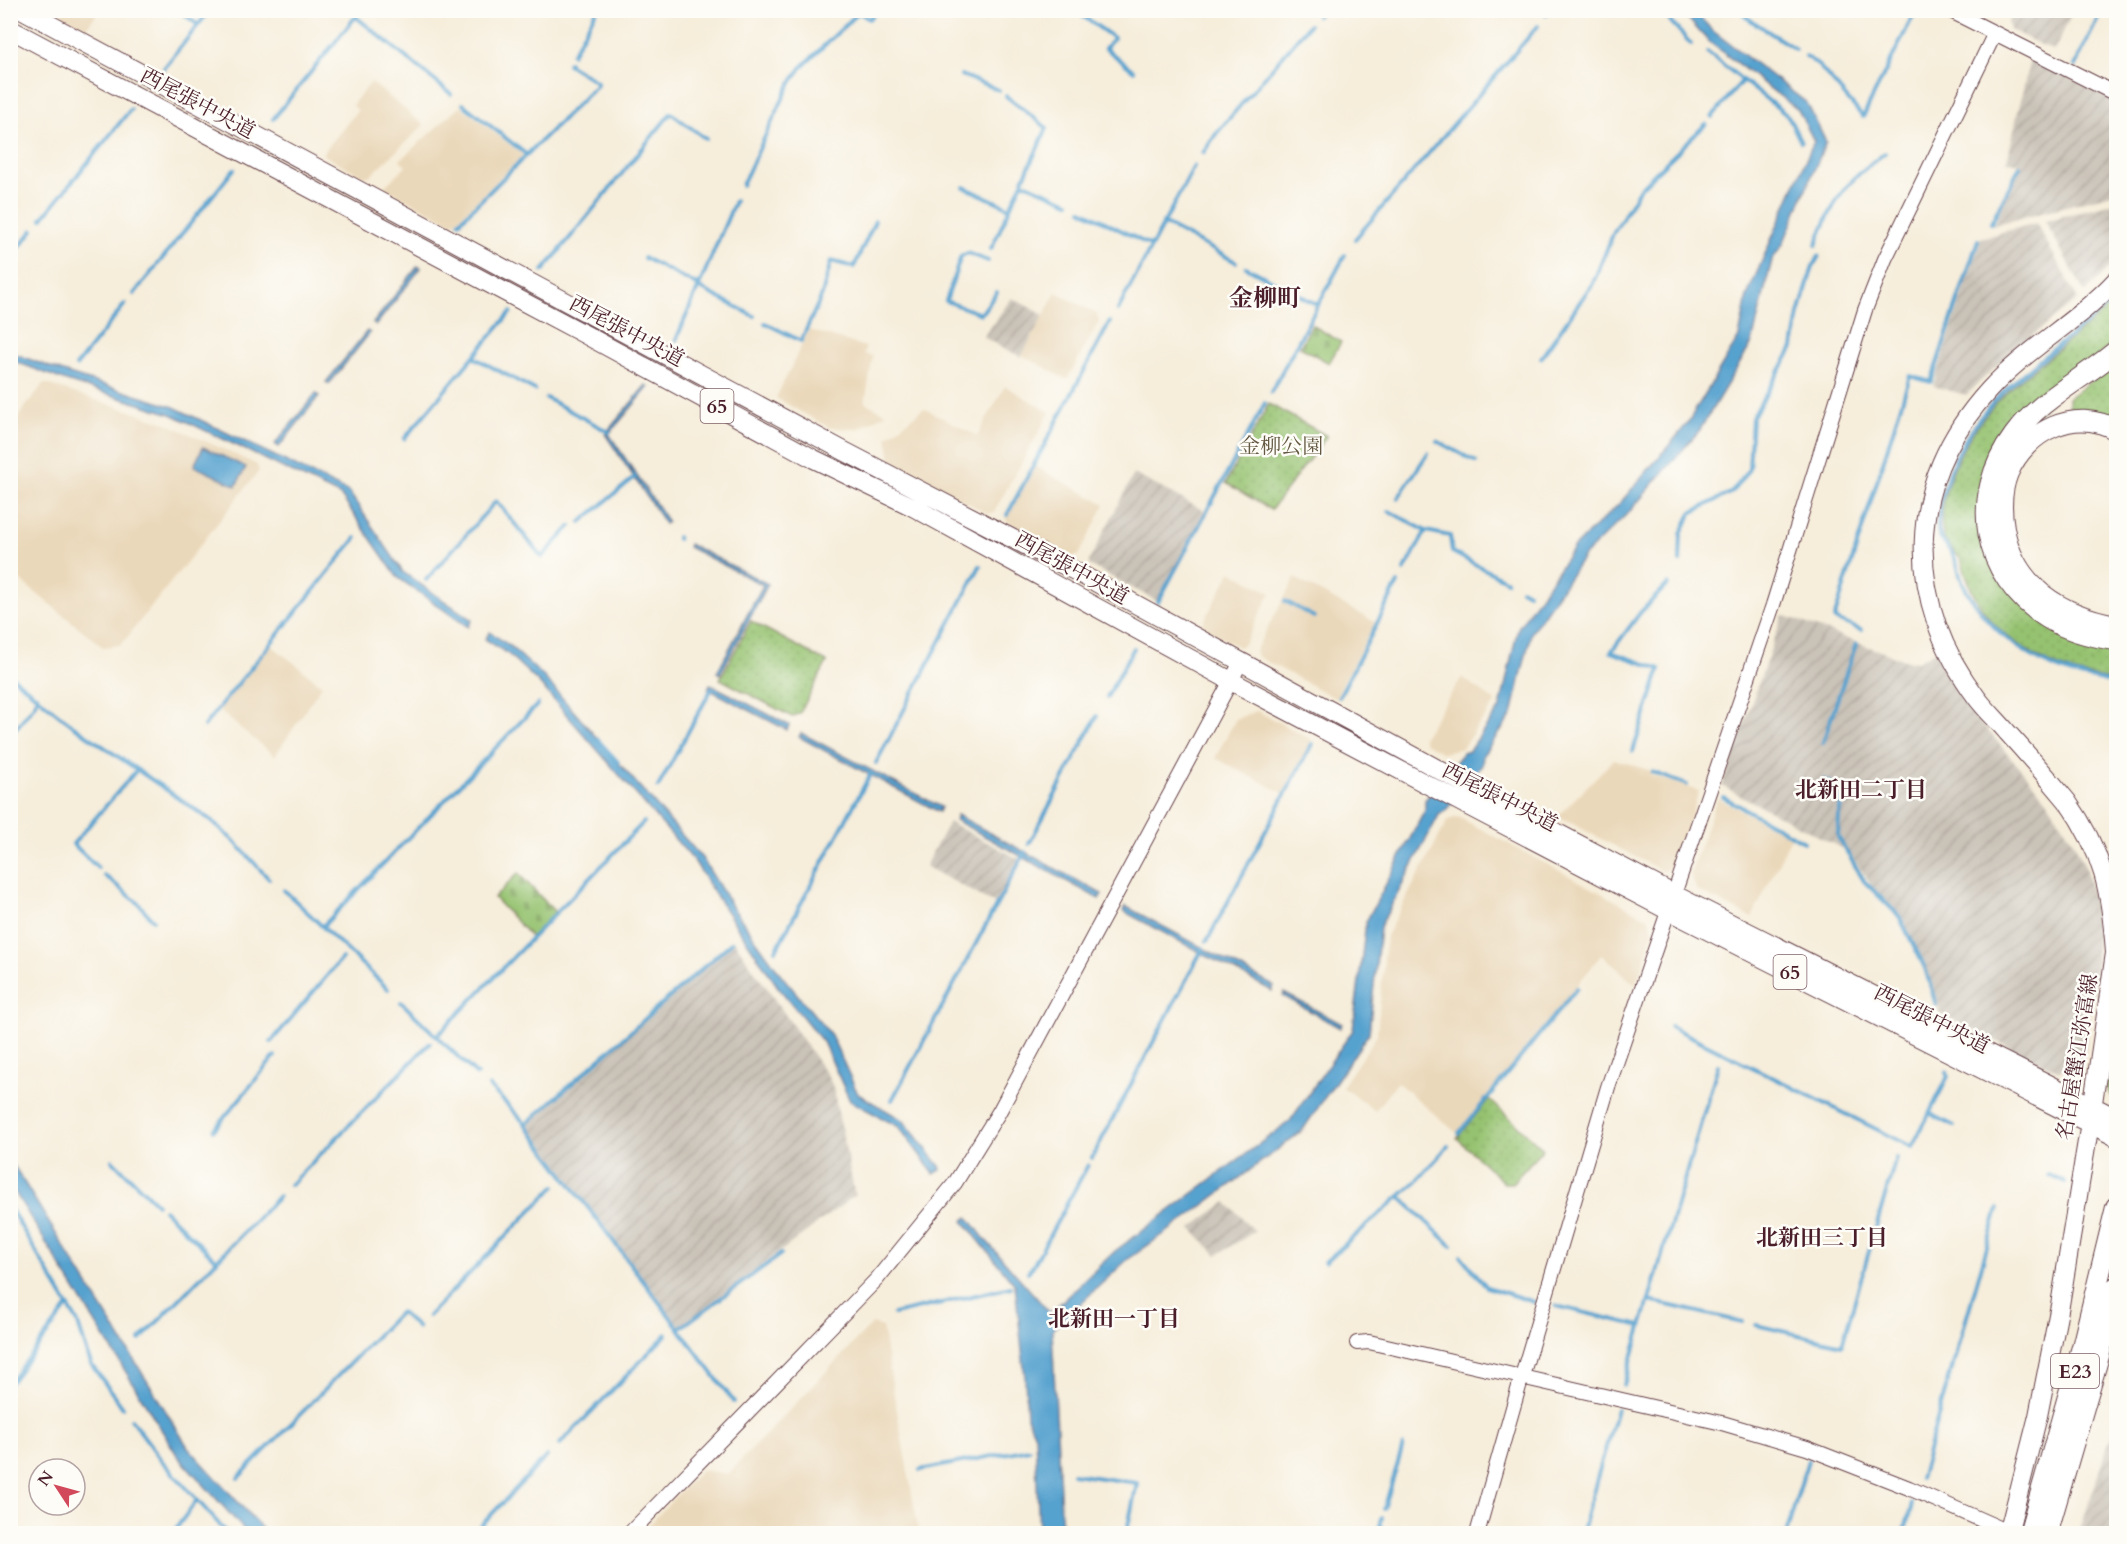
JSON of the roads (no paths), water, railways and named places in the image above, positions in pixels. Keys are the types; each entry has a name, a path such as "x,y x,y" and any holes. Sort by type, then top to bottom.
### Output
{"highway":[{"path":"2116,351 2048,401 2016,432 1992,472 1986,513 1995,556 2006,577 2023,598 2041,614 2060,625 2081,633 2116,640"},
{"path":"2116,430 2102,423 2090,421 2063,423 2036,436 2016,460 2008,474 2002,503 2003,519 2011,552 2032,585 2050,600 2070,612 2116,625"},
{"name":"E23","path":"2029,1533 2082,1347 2116,1207"},
{"name":"E23","path":"2047,1533 2116,1287"},
{"path":"2083,1411 2103,1357 2116,1308"}],"main road":[{"path":"10,27 24,11"},
{"name":"西尾張中央道","path":"24,11 844,451 1042,553 1434,767 1471,798"},
{"name":"西尾張中央道","path":"10,27 814,459 981,544 1231,681 1424,783 1471,798 1672,903 2091,1115 2116,1137"},
{"name":"名古屋蟹江弥富線","path":"2010,1533 2038,1416 2070,1248 2115,952 2112,908 2106,876 2095,847 2079,818 2067,801 1977,698 1942,639 1931,608 1925,577 1923,537 1927,506 1938,470 1958,429 1972,409 2018,363 2088,307 2116,280"},
{"name":"西尾張中央道","path":"2091,1115 2116,1118"}],"street":[{"path":"1950,10 2116,93"},
{"path":"1477,1533 1608,1087 1773,605 1865,310 1885,259 1995,33"},
{"path":"628,1533 877,1279 956,1182 999,1112 1241,662"},
{"path":"1357,1343 1369,1342 1722,1423 1807,1448 1909,1488 2010,1533"}],"water":[{"path":"1681,11 1694,11 1713,31 1807,103 1826,142 1783,244 1772,260 1752,343 1699,431 1630,511 1584,556 1531,633 1512,715 1483,755 1482,765 1446,810 1439,815 1380,927 1369,1033 1302,1131 1127,1260 1052,1330 1062,1533 1039,1533 1035,1435 1027,1417 1015,1285 963,1221 968,1217 1050,1313 1115,1251 1290,1121 1353,1030 1366,922 1425,810 1425,800 1463,753 1469,751 1500,708 1518,628 1574,547 1620,503 1687,424 1739,337 1747,296 1814,141 1798,110 1708,41"},
{"path":"418,266 421,268 376,325 373,323"},
{"path":"367,331 370,333 329,384 326,382"},
{"path":"10,352 69,374 174,407 349,492 403,572 472,620 468,627 397,577 341,496 171,414 66,381 11,360"},
{"path":"646,385 649,387 609,434 668,522 665,524 605,434"},
{"path":"316,393 319,396 279,447 275,444"},
{"path":"203,447 246,467 236,486 194,466"},
{"path":"689,544 768,584 720,674 717,672 763,585 688,547"},
{"path":"490,632 510,646 543,676 702,858 733,908 782,976 831,1035 858,1094 903,1120 941,1170 934,1174 899,1127 850,1101 823,1042 778,987 695,862 538,682 508,654 485,639"},
{"path":"710,684 789,725 787,730 708,689"},
{"path":"801,733 941,807 939,812 799,737"},
{"path":"957,815 1102,894 1099,899 955,820"},
{"path":"1125,906 1274,986 1272,991 1123,911"},
{"path":"1284,993 1342,1024 1340,1028 1283,996"},
{"path":"11,1161 188,1447 266,1533 247,1533 177,1455 11,1186"}],"waterway":[{"path":"179,10 198,25"},
{"path":"164,68 210,10"},
{"path":"273,119 361,10"},
{"path":"572,54 597,10"},
{"path":"742,185 789,86 801,68 859,12 869,19 877,10"},
{"path":"1074,10 1114,38 1105,48 1134,71"},
{"path":"1317,16 1321,10"},
{"path":"1546,15 1550,10"},
{"path":"1660,10 1691,44"},
{"path":"1739,10 1795,49"},
{"path":"1806,56 1820,67 1863,117 1916,10"},
{"path":"2075,66 2102,10"},
{"path":"356,17 451,94"},
{"path":"1203,153 1216,134 1309,25"},
{"path":"1355,239 1538,26"},
{"path":"1707,52 1788,116 1801,142"},
{"path":"459,222 597,85 597,82 568,64 569,62"},
{"path":"961,75 999,90"},
{"path":"1712,117 1742,81"},
{"path":"991,249 1047,128 1006,96"},
{"path":"463,104 527,155"},
{"path":"42,219 131,109"},
{"path":"543,271 671,113 706,139"},
{"path":"1541,358 1593,283 1613,234 1640,188 1706,124"},
{"path":"1816,245 1842,193 1859,174 1885,153"},
{"path":"1118,310 1194,166"},
{"path":"1991,223 2020,166"},
{"path":"134,294 234,169"},
{"path":"1022,182 1069,202"},
{"path":"964,187 1010,208"},
{"path":"676,340 735,201"},
{"path":"1082,210 1151,246"},
{"path":"765,323 801,341 822,295 831,261 854,267 875,221"},
{"path":"1163,223 1236,262"},
{"path":"10,259 33,230"},
{"path":"1861,630 1834,619 1910,376 1931,382 1978,240"},
{"path":"988,261 968,253 961,256 946,301 981,314 997,292"},
{"path":"1271,392 1345,255"},
{"path":"1680,562 1681,534 1691,513 1732,492 1749,469 1752,418 1793,348 1799,314 1813,266 1819,256"},
{"path":"644,258 699,286"},
{"path":"1246,267 1318,305"},
{"path":"698,287 754,316"},
{"path":"2116,296 2016,380 1993,402 1973,427 1957,456 1944,489 1938,524 1940,537 1953,554 1962,580 1972,599 1982,614 2008,639 2055,668 2116,684"},
{"path":"76,366 125,304"},
{"path":"404,439 511,312"},
{"path":"1007,515 1110,322"},
{"path":"473,357 535,390"},
{"path":"546,398 609,432"},
{"path":"1158,602 1265,403"},
{"path":"1437,441 1476,462"},
{"path":"1398,498 1428,453"},
{"path":"581,522 635,477"},
{"path":"426,580 496,501 542,557 571,526"},
{"path":"1389,511 1426,531 1450,536 1452,552 1507,581"},
{"path":"1404,571 1426,531"},
{"path":"204,726 356,538"},
{"path":"876,763 980,566"},
{"path":"1339,697 1398,583"},
{"path":"1633,751 1660,669 1611,652 1640,613 1668,584"},
{"path":"1521,589 1528,593"},
{"path":"1285,601 1314,617"},
{"path":"1823,742 1856,644"},
{"path":"1107,697 1134,648"},
{"path":"10,675 72,725 209,819 234,841 269,879"},
{"path":"658,787 711,690"},
{"path":"10,736 35,704 37,695"},
{"path":"323,926 538,704"},
{"path":"1029,844 1097,716"},
{"path":"597,739 618,762"},
{"path":"1207,941 1312,744"},
{"path":"98,868 73,844 135,772"},
{"path":"1652,772 1687,785"},
{"path":"776,950 870,775"},
{"path":"1824,780 1845,789 1839,813 1838,837 1864,881 1899,916 1925,968 1936,1005"},
{"path":"1723,797 1804,842"},
{"path":"437,1036 644,822"},
{"path":"892,1100 1025,852"},
{"path":"104,875 137,902 153,920"},
{"path":"284,890 388,989"},
{"path":"526,1124 732,942"},
{"path":"1092,1158 1203,948"},
{"path":"271,1042 342,958"},
{"path":"1459,1133 1577,988"},
{"path":"401,1002 477,1075"},
{"path":"1670,1026 1912,1147 1948,1077 1947,1072"},
{"path":"290,1185 430,1043"},
{"path":"214,1130 275,1056"},
{"path":"1624,1385 1718,1065"},
{"path":"489,1086 523,1121 734,1402"},
{"path":"1929,1113 1954,1126"},
{"path":"1325,1262 1417,1181 1448,1146"},
{"path":"1756,1325 1842,1345 1896,1158"},
{"path":"112,1160 157,1204"},
{"path":"1028,1272 1088,1165"},
{"path":"2049,1175 2065,1183"},
{"path":"428,1316 555,1186"},
{"path":"140,1340 279,1196"},
{"path":"1400,1197 1452,1246"},
{"path":"10,1208 77,1321 91,1364 123,1408"},
{"path":"1920,1479 1998,1209"},
{"path":"164,1210 217,1261"},
{"path":"679,1329 781,1254"},
{"path":"1461,1256 1487,1287 1534,1302"},
{"path":"894,1314 1011,1287"},
{"path":"1649,1301 1743,1322"},
{"path":"10,1383 68,1306"},
{"path":"1556,1306 1641,1326"},
{"path":"238,1478 400,1312 418,1328"},
{"path":"559,1445 667,1334"},
{"path":"1581,1534 1617,1409"},
{"path":"131,1419 162,1461 228,1534"},
{"path":"1384,1509 1403,1446"},
{"path":"920,1470 1029,1449"},
{"path":"473,1534 547,1456"},
{"path":"1786,1534 1808,1460"},
{"path":"1073,1474 1137,1483 1128,1526 1130,1534"},
{"path":"172,1534 197,1500"},
{"path":"1904,1534 1912,1504"},
{"path":"1378,1534 1382,1518"}],"district":[{"name":"金柳町","path":"1265,298"},
{"name":"北新田二丁目","path":"1861,789"},
{"name":"北新田三丁目","path":"1822,1237"},
{"name":"北新田一丁目","path":"1114,1318"}],"park label":[{"name":"金柳公園","path":"1281,446"}]}
